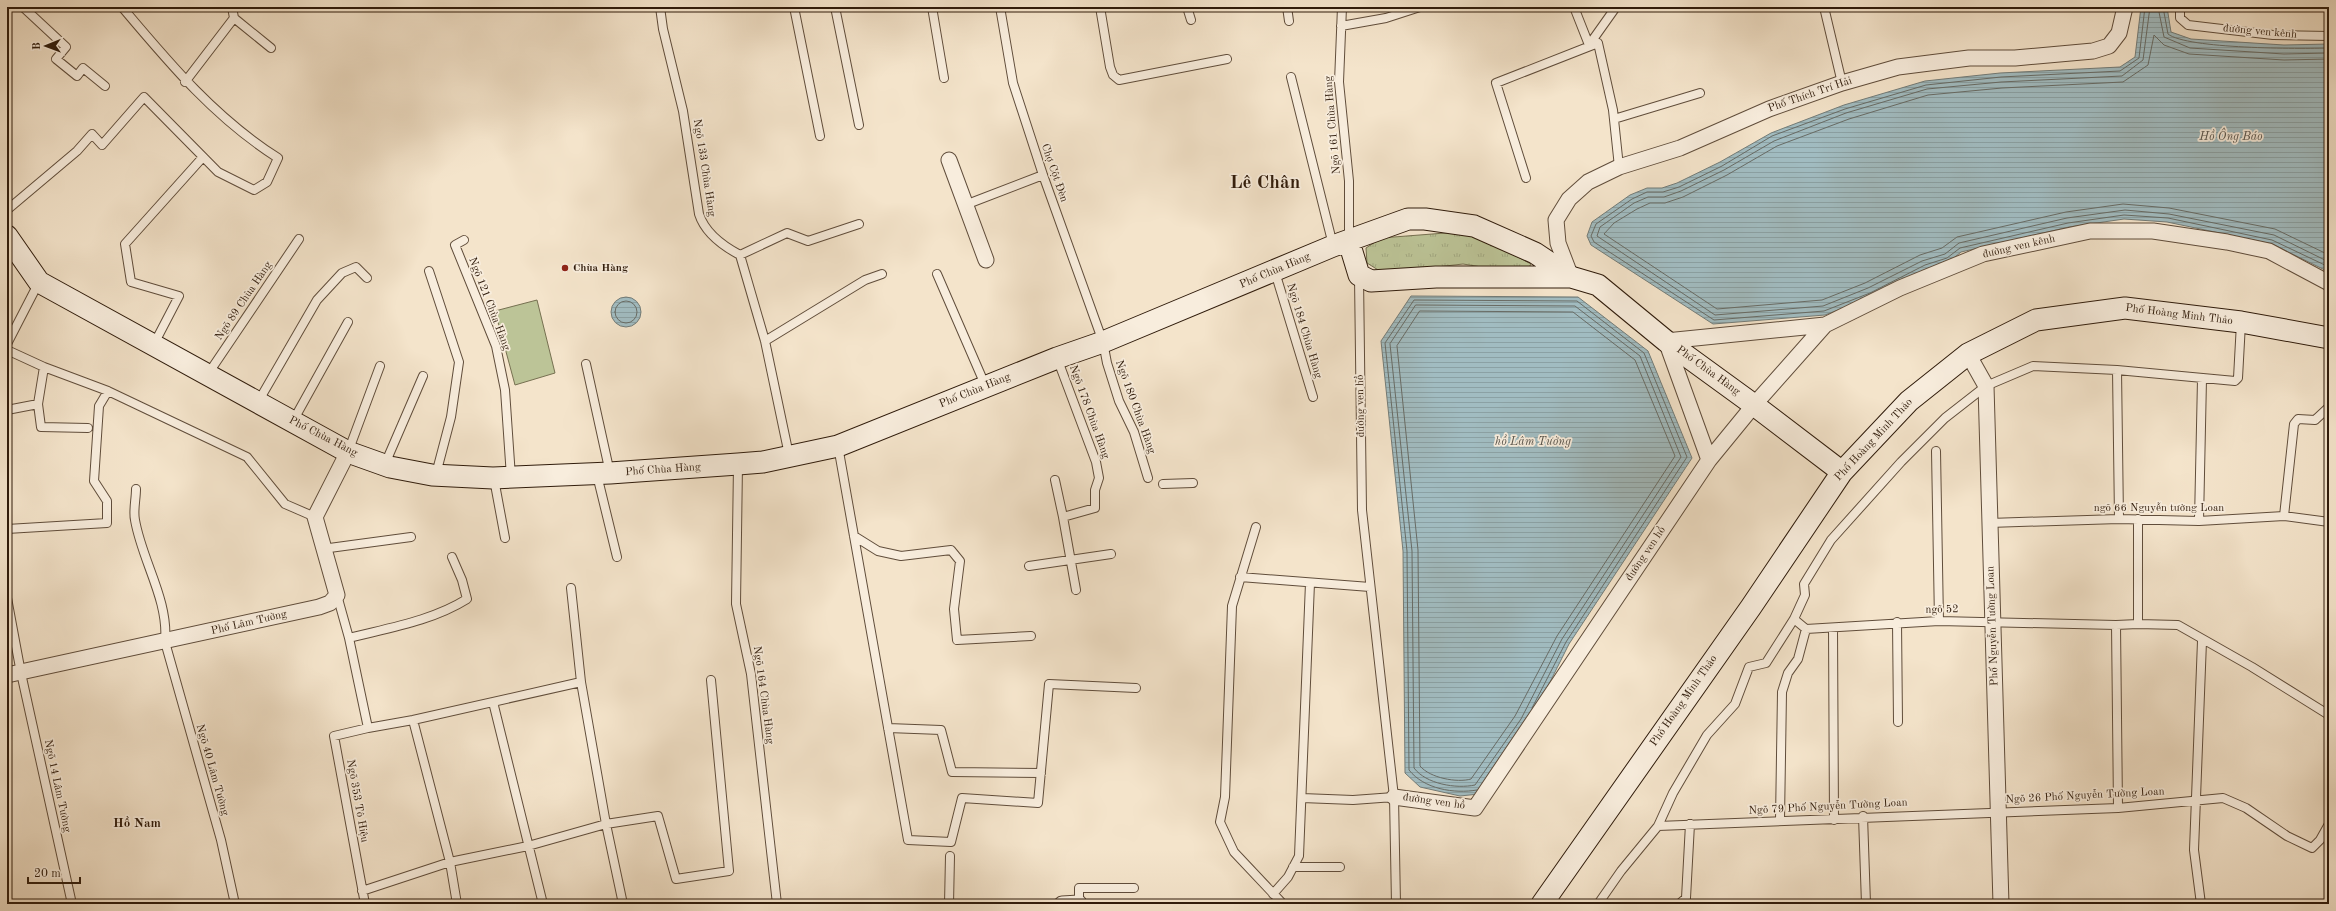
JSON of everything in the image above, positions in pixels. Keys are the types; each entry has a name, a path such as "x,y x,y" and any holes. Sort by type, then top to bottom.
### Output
{"street":[{"name":"Phố Thích Trí Hải","path":"1571,277 1558,243 1556,220 1574,195 1588,182 1619,167 1680,148 1769,109 1842,83 1898,68 1969,58 2015,58 2094,51 2109,46 2119,33 2125,7"},
{"path":"949,160 986,260"},
{"name":"Phố Chùa Hàng","path":"7,236 39,282 348,452 385,465 436,475 502,478 604,474 763,462 789,455 838,446 1057,358 1103,342 1341,244 1408,219 1425,218 1474,226 1535,253 1571,277"},
{"name":"đường ven kênh","path":"1666,341 1825,325 1900,288 1983,254 2090,231 2153,231 2234,243 2269,251 2329,283"},
{"path":"1341,244 1359,275"},
{"name":"Phố Chùa Hàng","path":"1359,275 1371,281 1436,277 1571,277 1598,285 1666,341 1754,404 1842,472"},
{"name":"Phố Hoàng Minh Thảo","path":"1542,904 1751,607 1842,472 1909,401 1968,354 2036,320 2118,308 2241,322 2329,338"},
{"path":"1709,460 1754,404 1825,325"},
{"path":"1666,341 1709,460"},
{"name":"Phố Nguyễn Tường Loan","path":"1968,354 1986,386 2001,904"},
{"path":"337,595 322,550 315,517 348,452"},
{"name":"đường ven hồ","path":"1394,797 1475,808 1709,460"},
{"name":"Phố Lâm Tường","path":"14,674 319,607 330,603 337,595"},
{"path":"1062,904 1079,903"}],"lane":[{"path":"23,7 66,47 56,59 77,76 83,68 106,86"},
{"path":"7,210 77,151 92,134 102,145 144,97 218,172 254,190 267,182 278,158 248,140 185,82 122,7"},
{"path":"232,7 234,18 271,48"},
{"name":"Ngõ 133 Chùa Hàng","path":"660,7 663,30 683,111 700,219 702,225 724,245 740,256"},
{"path":"794,7 820,136"},
{"path":"835,7 859,124"},
{"path":"932,7 944,78"},
{"name":"Chợ Cột Đèn","path":"1000,7 1013,83 1043,175 1103,342"},
{"path":"1100,7 1110,67 1113,76 1119,80 1227,59"},
{"path":"1187,7 1191,20"},
{"path":"1287,7 1289,21"},
{"name":"Ngõ 161 Chùa Hàng","path":"1341,244 1349,181 1339,82 1342,7"},
{"path":"1341,26 1386,18 1420,7"},
{"path":"1574,7 1589,45"},
{"path":"1589,45 1616,7"},
{"path":"1824,7 1842,83"},
{"name":"đường ven kênh","path":"2180,7 2180,18 2188,25 2273,35 2329,36"},
{"path":"185,82 234,18"},
{"path":"1526,178 1496,83 1589,45 1598,43 1614,119 1619,167"},
{"path":"1291,77 1341,244"},
{"path":"1614,119 1700,93"},
{"path":"153,345 179,296 131,282 125,244 203,157"},
{"path":"965,205 1043,175"},
{"path":"789,455 765,341 740,256 786,233 808,241 859,224"},
{"name":"Ngõ 89 Chùa Hàng","path":"207,375 299,239"},
{"name":"Ngõ 121 Chùa Hàng","path":"464,240 455,245 496,346 504,390 502,478"},
{"path":"257,402 322,295 342,272 356,267 368,278"},
{"path":"429,271 459,362 451,418 436,475"},
{"name":"Ngõ 184 Chùa Hàng","path":"1275,271 1313,397"},
{"path":"765,341 865,280 882,274"},
{"path":"936,274 986,387"},
{"name":"đường ven hồ","path":"1359,275 1362,510 1394,797"},
{"path":"7,344 39,282"},
{"path":"292,422 348,322"},
{"path":"1598,904 1620,871 1658,826 1673,793 1707,735 1735,704 1750,666 1766,663 1794,619 1805,595 1804,584 1831,540 1901,462 1945,418 1986,386 2033,366 2117,370 2229,382 2235,381 2238,378 2241,322"},
{"name":"Ngõ 180 Chùa Hàng","path":"1103,342 1107,363 1119,401 1134,432 1148,478"},
{"path":"7,350 44,368 108,391 247,458 285,504 315,517"},
{"name":"Ngõ 178 Chùa Hàng","path":"1057,358 1085,428 1099,478 1094,490 1095,508 1063,517"},
{"path":"586,364 617,557"},
{"path":"348,452 380,366"},
{"path":"44,368 38,404 41,427 88,428"},
{"path":"2117,370 2119,519"},
{"path":"385,465 423,376"},
{"path":"2199,520 2202,379"},
{"path":"7,529 107,523 107,501 94,481 100,406 108,391"},
{"path":"7,410 38,404"},
{"path":"2284,516 2294,424 2298,419 2315,420 2329,407"},
{"path":"838,446 908,840 951,842 962,798 1038,803 1049,684 1136,688"},
{"path":"1936,451 1939,620"},
{"name":"Ngõ 164 Chùa Hàng","path":"738,464 736,604 751,674 778,904"},
{"path":"502,478 505,538"},
{"path":"1055,480 1072,559 1076,590"},
{"path":"1163,484 1193,483"},
{"name":"Ngõ 40 Lâm Tường","path":"136,489 135,519 161,606 166,627 165,642 221,840 235,904"},
{"name":"ngõ 66 Nguyễn tường Loan","path":"1989,522 2119,519 2199,520 2284,516 2329,522"},
{"path":"2138,519 2138,624"},
{"path":"1256,527 1232,606 1225,797 1220,822 1234,852 1283,904"},
{"path":"854,536 878,551 901,556 952,550 960,561 954,609 957,640 1031,636"},
{"path":"322,550 411,537"},
{"path":"1029,566 1111,554"},
{"path":"349,638 434,615 454,608 467,599 462,580 452,557"},
{"path":"1240,578 1370,588"},
{"path":"1273,894 1288,878 1298,856 1302,798 1310,583"},
{"path":"571,588 580,682 606,824 623,904"},
{"path":"337,595 349,638 368,728 413,720 580,682"},
{"name":"Ngõ 14 Lâm Tường","path":"7,598 14,674 72,904"},
{"path":"1780,820 1782,692 1788,674 1798,659 1806,629 1794,619"},
{"name":"ngõ 52","path":"1806,629 1939,620 2116,625 2178,625 2202,641 2252,667 2329,715"},
{"path":"1896,622 1898,722"},
{"path":"2116,625 2118,808"},
{"path":"1833,628 1834,820"},
{"path":"2201,904 2194,850 2202,641"},
{"path":"362,891 450,862 528,846 606,824 658,816 676,879 729,871 711,680"},
{"path":"494,702 543,904"},
{"path":"413,720 450,862 457,904"},
{"name":"Ngõ 353 Tô Hiệu","path":"365,904 334,736 368,728"},
{"path":"888,728 941,730 952,772 1041,773"},
{"path":"1302,798 1353,800 1394,797 1396,904"},
{"name":"Ngõ 26 Phố Nguyễn Tường Loan","path":"1998,811 2118,808 2222,798 2246,808 2286,836 2312,848 2320,840 2329,824"},
{"name":"Ngõ 79 Phố Nguyễn Tường Loan","path":"1658,826 1780,820 1834,820 1863,816 1998,811"},
{"path":"1863,816 1866,904"},
{"path":"1679,904 1686,898 1690,824"},
{"path":"949,904 950,856"},
{"path":"1294,866 1340,866"},
{"path":"1079,903 1080,888 1134,888"}],"green space":[{"path":"1458,232 1489,242 1531,264 1525,274 1463,264 1383,273 1367,263 1366,248 1381,238"},
{"path":"537,300 555,373 515,385 495,311"}],"water":[{"name":"Hồ Ông Báo","path":"2141,7 2167,7 2171,32 2191,39 2284,45 2329,44 2329,272 2272,244 2167,222 2124,219 2069,227 1961,252 1949,262 1926,269 1871,297 1825,315 1713,324 1591,245 1587,236 1592,222 1630,195 1647,188 1662,188 1677,183 1720,162 1771,133 1844,105 1925,81 2000,73 2120,67 2135,57"},
{"name":"hồ Lâm Tường","path":"1411,296 1578,297 1648,351 1692,458 1569,644 1529,724 1479,794 1460,796 1420,787 1405,773 1403,551 1381,341"},
{"path":"626,297 637,301 641,312 637,323 626,327 615,323 611,312 615,301"}],"place":[{"name":"Chùa Hàng","path":"565,268"}],"district":[{"name":"Lê Chân","path":"1265,183"},
{"name":"Hồ Nam","path":"137,823"}]}
